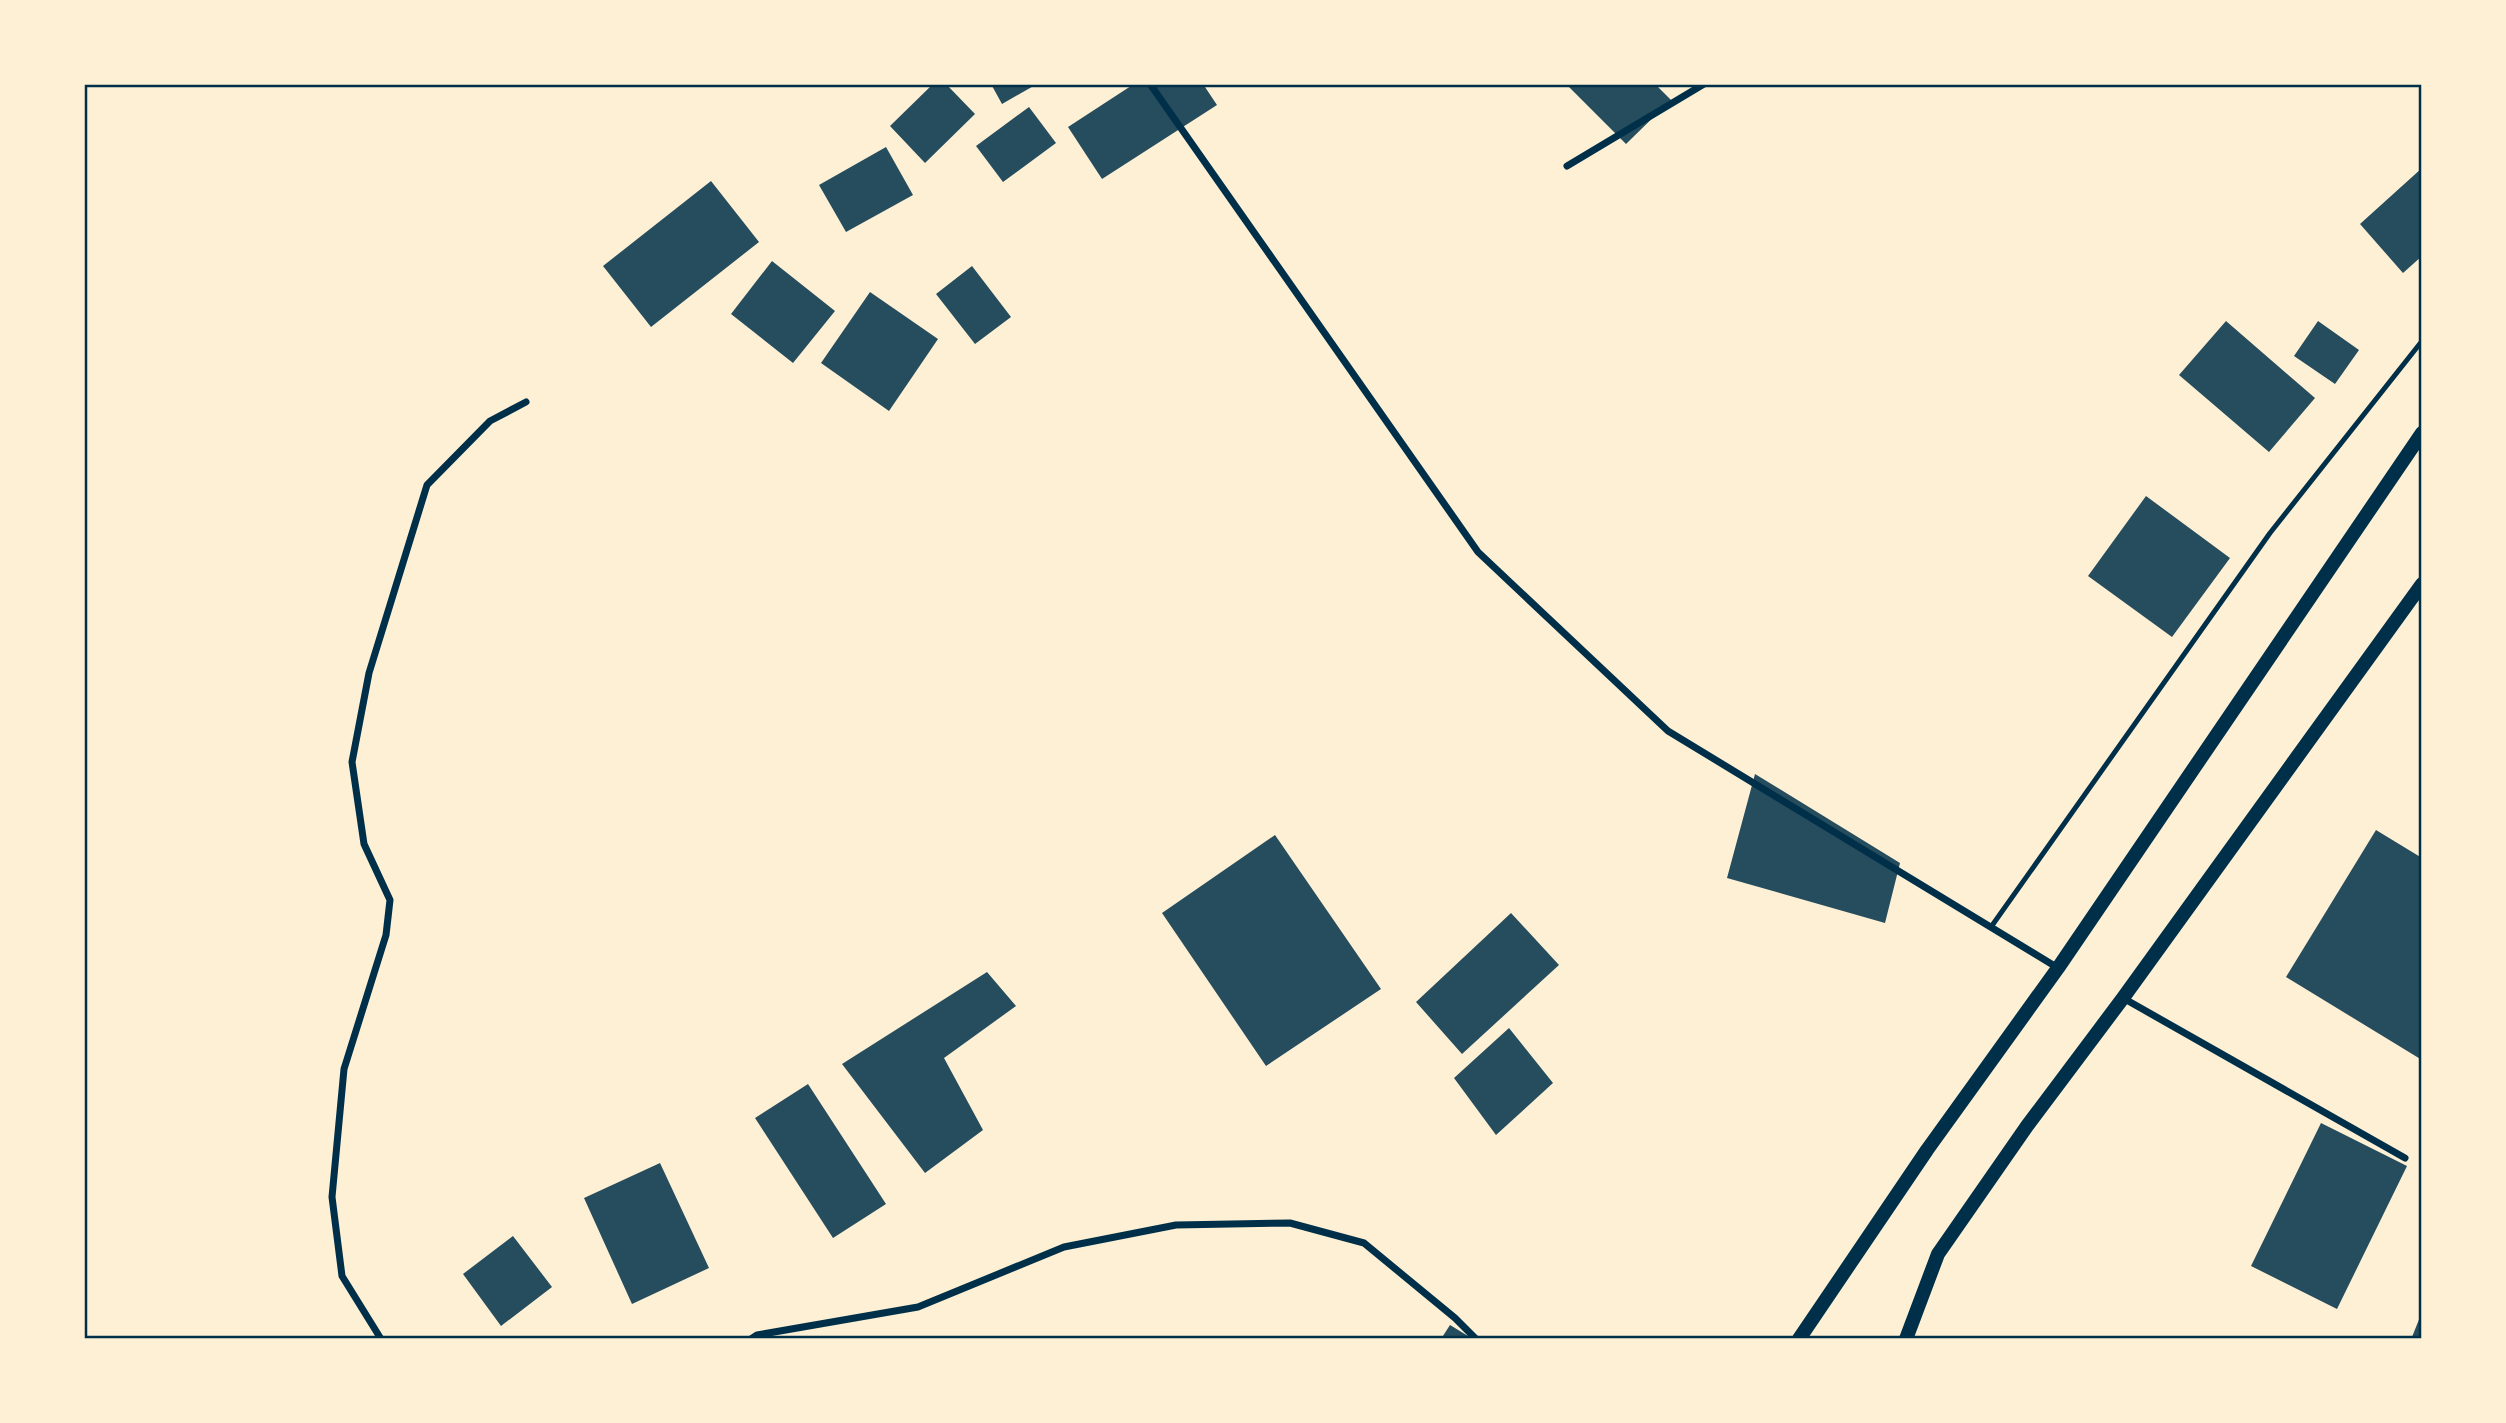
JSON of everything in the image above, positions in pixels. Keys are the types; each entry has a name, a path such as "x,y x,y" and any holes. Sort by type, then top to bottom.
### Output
{"main road":[{"path":"1799,1339 1927,1150 2058,968 2422,433"},
{"path":"1906,1339 1938,1254 2027,1126 2123,998 2422,584"}],"street":[{"path":"1150,84 1478,552 1668,731 2058,968"},
{"path":"1567,166 1704,84"},
{"path":"381,1339 342,1276 332,1197 344,1069 387,935 390,900 364,844 352,762 369,673 428,485 490,421 526,402"},
{"path":"2123,998 2405,1158"},
{"path":"751,1339 757,1335 918,1307 1064,1247 1176,1225 1290,1223 1364,1243 1455,1318 1476,1339"}],"lane":[{"path":"1991,927 2270,533 2422,341"}],"building":[{"path":"933,84 946,84 975,114 925,163 890,126"},
{"path":"991,84 1037,84 1002,104"},
{"path":"1134,84 1203,84 1217,105 1102,179 1068,127"},
{"path":"1566,84 1655,84 1671,100 1626,144"},
{"path":"1029,107 1056,143 1003,182 976,146"},
{"path":"886,147 913,195 846,232 819,185"},
{"path":"2422,168 2422,256 2403,273 2360,224"},
{"path":"711,181 759,242 651,327 603,266"},
{"path":"772,261 835,311 793,363 731,314"},
{"path":"972,266 1011,317 975,344 936,294"},
{"path":"870,292 938,339 889,411 821,363"},
{"path":"2226,321 2315,398 2269,452 2179,375"},
{"path":"2318,321 2359,350 2335,384 2294,356"},
{"path":"2146,496 2230,558 2172,637 2088,576"},
{"path":"1755,774 1900,863 1885,923 1727,878"},
{"path":"2376,830 2422,858 2422,1060 2286,977"},
{"path":"1275,835 1381,989 1266,1066 1162,913"},
{"path":"1511,913 1559,965 1462,1054 1416,1002"},
{"path":"987,972 1016,1006 944,1058 983,1130 925,1173 842,1064"},
{"path":"1509,1028 1553,1083 1496,1135 1454,1078"},
{"path":"808,1084 886,1204 833,1238 755,1118"},
{"path":"2321,1123 2407,1166 2337,1309 2251,1266"},
{"path":"660,1163 709,1268 632,1304 584,1198"},
{"path":"513,1236 552,1287 501,1326 463,1274"},
{"path":"2422,1312 2422,1339 2415,1339 2412,1337"},
{"path":"1450,1325 1473,1339 1441,1339"}]}
